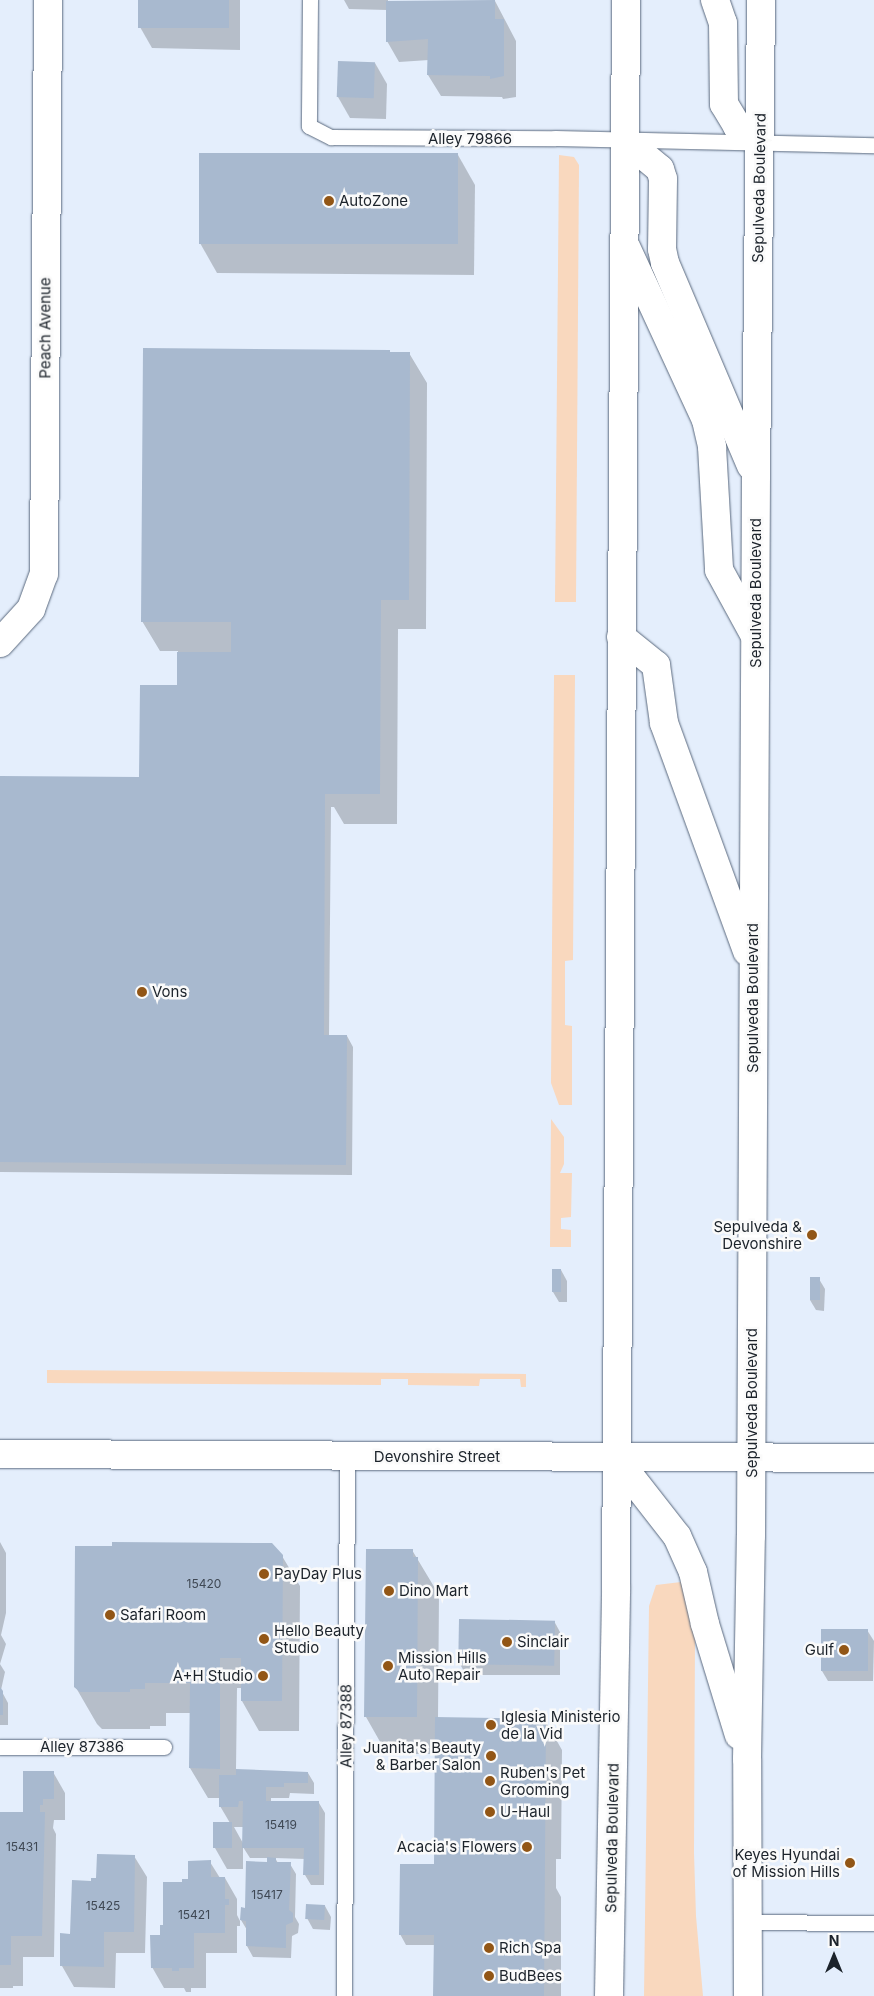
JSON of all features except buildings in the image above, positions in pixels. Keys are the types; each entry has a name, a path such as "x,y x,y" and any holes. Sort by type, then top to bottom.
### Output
{"main road":[{"name":"Peach Avenue","path":"0,643 31,609 44,574 48,0"},
{"name":"Sepulveda Boulevard","path":"609,1996 616,1458 626,0"},
{"path":"715,0 723,23 724,104 737,126 760,142"},
{"name":"Sepulveda Boulevard","path":"748,1996 747,1759 752,1458 755,637 761,0"},
{"path":"624,140 660,169 663,179 662,249 665,263 756,477"},
{"path":"624,241 706,420 712,447 719,570 755,637"},
{"path":"621,637 656,666 664,723 753,969"},
{"name":"Devonshire Street","path":"0,1454 874,1458"},
{"path":"616,1458 677,1536 693,1572 705,1624 747,1759"}],"lane":[{"name":"Alley 79866","path":"310,0 309,126 321,133 344,138 624,140 874,145"},
{"name":"Alley 87388","path":"344,1996 347,1456"},
{"name":"Alley 87386","path":"0,1747 164,1747"},
{"path":"748,1922 874,1923"}],"shaded area":[{"path":"559,155 574,157 579,165 576,602 555,602"},
{"path":"554,675 575,675 573,960 565,961 565,1025 572,1026 572,1105 559,1105 551,1083"},
{"path":"551,1119 564,1137 564,1164 560,1173 572,1173 571,1217 561,1218 561,1229 571,1230 571,1247 550,1247"},
{"path":"47,1370 526,1374 526,1387 521,1387 520,1379 480,1379 479,1386 408,1385 408,1379 381,1379 381,1385 47,1383"},
{"path":"681,1582 694,1627 695,1640 694,1853 696,1916 703,1996 644,1996 649,1606 656,1585"}],"place":[{"name":"AutoZone","path":"329,201"},
{"name":"Vons","path":"142,992"},
{"name":"Sepulveda & Devonshire","path":"812,1235"},
{"name":"PayDay Plus","path":"264,1574"},
{"name":"Dino Mart","path":"389,1591"},
{"name":"Safari Room","path":"110,1615"},
{"name":"Hello Beauty Studio","path":"264,1639"},
{"name":"Sinclair","path":"507,1642"},
{"name":"Gulf","path":"844,1650"},
{"name":"Mission Hills Auto Repair","path":"388,1666"},
{"name":"A+H Studio","path":"263,1676"},
{"name":"Iglesia Ministerio de la Vid","path":"491,1725"},
{"name":"Juanita's Beauty & Barber Salon","path":"491,1756"},
{"name":"Ruben's Pet Grooming","path":"490,1781"},
{"name":"U-Haul","path":"490,1812"},
{"name":"Acacia's Flowers","path":"527,1847"},
{"name":"Keyes Hyundai of Mission Hills","path":"850,1863"},
{"name":"Rich Spa","path":"489,1948"},
{"name":"BudBees","path":"489,1976"}]}
